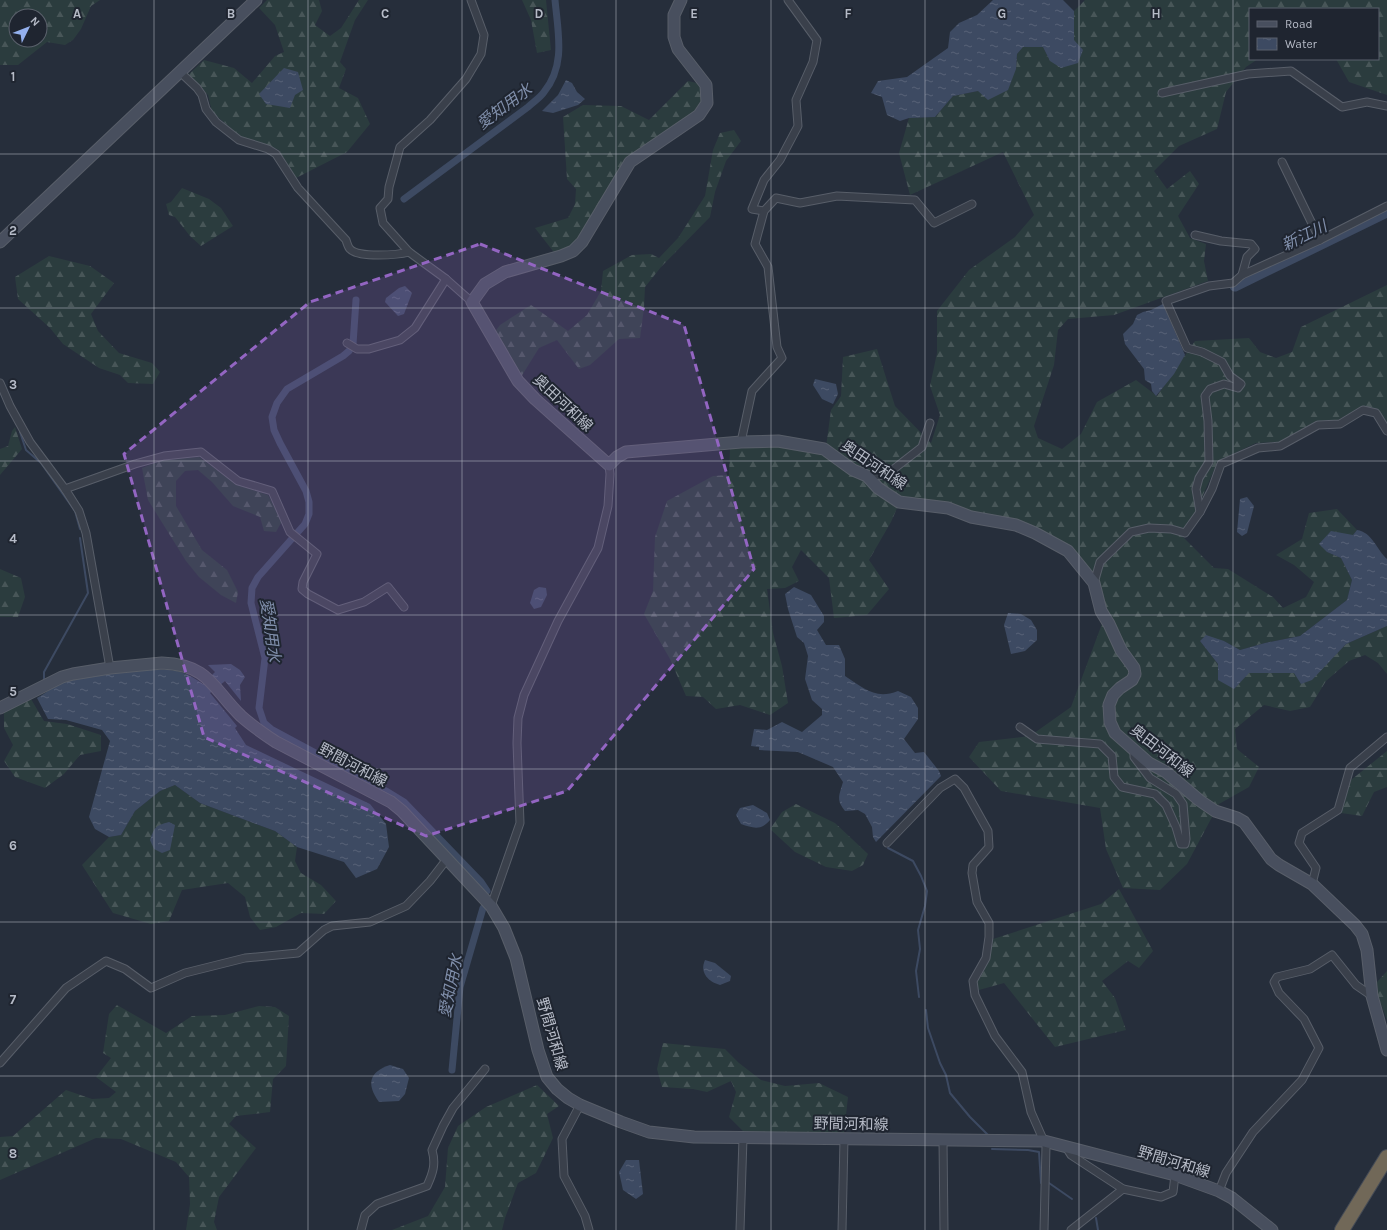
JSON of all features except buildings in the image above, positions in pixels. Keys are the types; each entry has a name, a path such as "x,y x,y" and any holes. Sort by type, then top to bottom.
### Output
{"highway":[{"path":"1342,1230 1387,1157"},
{"path":"1353,1230 1387,1174"}],"main road":[{"path":"0,242 256,0"},
{"path":"472,302 486,284 505,272 561,256 573,251 582,242 630,162 699,115 707,103 706,85 678,49 674,37 674,15 681,0"},
{"name":"奥田河和線","path":"472,302 518,381 535,399 609,465 617,457 626,452 741,442 778,441 824,449 853,470 867,476 878,488 899,502 948,508 971,517 1016,525 1035,533 1068,551 1094,583 1101,610 1121,650 1134,668 1135,674 1132,680 1113,695 1109,704 1110,722 1116,733 1149,763 1166,772 1199,800 1215,811 1237,818 1244,822 1271,859 1312,884 1329,899 1362,934 1367,950 1372,996 1387,1050"},
{"name":"野間河和線","path":"0,708 62,677 110,668 172,663 183,665 206,676 241,716 276,742 391,802 402,811 492,906 504,928 516,958 538,1050 547,1077 568,1098 580,1105 621,1122 650,1132 694,1136 742,1138 1044,1141 1175,1175 1219,1191 1232,1198 1272,1230"}],"street":[{"path":"471,0 484,35 481,54 466,79 430,120 400,147 389,187 388,199 380,208 384,223 409,252 446,279 472,302"},
{"path":"764,212 752,209 764,180 780,160 798,126 796,100 812,62 817,40 788,0"},
{"path":"1162,93 1248,74 1291,71 1342,107 1367,102 1387,106"},
{"path":"180,72 200,92 209,115 220,126 239,140 268,149 276,154 298,188 346,240 350,249 368,254 382,255 403,254 409,252"},
{"path":"1282,162 1320,240"},
{"path":"741,442 752,391 782,358 777,347 768,267 756,244 764,212 776,198 800,203 837,196 915,200 934,223 972,204"},
{"path":"1200,512 1196,489 1199,478 1209,462 1208,421 1204,396 1210,389 1224,384 1238,388 1241,384 1230,376 1222,362 1202,352 1187,348 1166,301 1209,286 1233,283 1242,275 1320,240 1387,206"},
{"path":"1195,235 1221,241 1251,244 1255,249 1247,257 1242,275"},
{"path":"347,343 358,349 369,349 400,340 415,328 446,279"},
{"path":"0,384 10,406 30,442 65,489 79,511 86,533 110,668"},
{"path":"1094,583 1100,562 1131,532 1149,528 1171,529 1185,533 1200,512 1212,489 1221,464 1258,448 1280,446 1318,425 1340,424 1363,410 1376,413 1387,431"},
{"path":"867,476 886,475 922,447 930,423"},
{"path":"65,489 135,464 164,456 200,452 238,481 272,491 290,532 317,554 303,582 302,589 308,594 338,610 364,602 388,587 404,607"},
{"path":"492,906 520,823 517,743 518,718 524,695 558,621 598,548 608,506 610,474 609,465"},
{"path":"1020,728 1037,739 1100,744 1112,756 1114,777 1122,787 1155,794 1166,806 1176,827 1181,844 1185,844 1186,839 1183,804 1176,794 1150,778 1134,757 1134,749"},
{"path":"1312,884 1316,868 1299,843 1302,833 1338,810 1350,768 1387,736"},
{"path":"887,843 940,788 955,779 964,788 988,831 989,847 973,865 972,874 977,902 989,923 986,958 973,981 975,995 995,1036 1022,1072 1032,1112 1046,1146 1044,1230"},
{"path":"0,1063 66,988 106,961 124,969 151,988 185,973 245,958 298,953 324,930 332,926 370,922 406,906 430,881 447,858"},
{"path":"1219,1191 1226,1173 1253,1132 1302,1080 1319,1048 1304,1019 1279,993 1274,982 1277,977 1310,969 1332,955 1356,985 1372,996"},
{"path":"361,1230 365,1215 377,1204 427,1186 433,1170 434,1159 432,1150 443,1126 453,1108 485,1069"},
{"path":"580,1105 562,1139 564,1176 585,1216 589,1230"},
{"path":"740,1230 742,1138"},
{"path":"842,1230 844,1139"},
{"path":"943,1140 944,1230"},
{"path":"1066,1147 1071,1155 1123,1189 1161,1197 1173,1192 1175,1175"},
{"path":"1071,1230 1123,1189"}],"highlighted area":[{"path":"480,244 684,325 754,569 567,791 426,836 204,737 124,454 310,302"}],"green space":[{"path":"0,0 100,0 91,6 81,29 73,40 65,45 48,42 48,8 8,8 8,48 39,48 18,65 0,65"},
{"path":"267,0 319,0 322,11 315,25 330,36 341,28 359,0 368,0 355,20 340,62 346,69 339,88 358,98 370,124 347,152 296,178 279,150 241,137 212,112 208,95 188,75 204,60 234,68 252,83 275,56 284,52 275,25 259,8"},
{"path":"522,0 546,0 551,50 537,53 531,20"},
{"path":"1085,0 1387,0 1387,95 1349,82 1337,60 1379,60 1379,8 1249,8 1249,60 1256,60 1246,67 1226,92 1217,129 1179,146 1154,171 1167,189 1190,171 1199,184 1178,216 1190,238 1206,244 1204,261 1208,281 1114,315 1068,319 1058,330 1054,365 1034,426 1038,438 1062,449 1081,434 1097,402 1136,380 1157,396 1195,341 1249,338 1260,352 1276,358 1292,352 1301,327 1387,285 1387,423 1378,409 1363,406 1338,420 1319,421 1280,442 1256,443 1218,461 1196,511 1181,535 1214,568 1228,569 1273,597 1283,608 1306,597 1314,582 1294,565 1276,555 1302,539 1309,513 1337,509 1357,530 1353,535 1327,552 1341,558 1352,580 1347,600 1300,636 1240,650 1224,641 1200,641 1218,664 1234,689 1248,673 1294,673 1329,661 1346,644 1387,626 1387,674 1378,663 1365,655 1349,661 1326,681 1310,707 1290,711 1264,705 1235,729 1237,749 1259,767 1249,787 1219,804 1187,864 1160,890 1123,888 1106,849 1100,808 1001,791 969,757 979,742 1030,736 1071,707 1103,621 1098,584 1037,529 901,499 891,522 869,560 889,589 867,615 834,618 829,578 801,550 792,567 799,581 785,588 767,589 773,633 782,666 788,703 770,715 740,705 716,709 703,697 686,696 670,659 644,614 653,591 655,537 667,501 713,476 729,475 730,449 778,446 825,454 831,410 841,396 843,357 877,349 895,406 931,443 940,415 930,386 937,353 937,311 969,270 1015,237 1034,215 1003,152 910,195 899,153 909,118 935,117 953,96 978,91 1016,69 1017,54 1023,47 1043,47 1050,61 1074,40 1074,11"},
{"path":"688,81 701,84 703,99 696,113 628,159 580,240 556,255 535,228 568,218 575,204 576,189 567,179 563,117 583,105 621,106 649,120"},
{"path":"734,130 741,141 726,161 715,192 710,217 661,267 645,287 640,338 619,339 590,365 579,369 557,340 539,348 521,377 494,333 500,325 531,305 568,331 587,315 601,291 603,271 632,255 651,254 659,258 678,238 705,196 713,150 720,133"},
{"path":"182,188 209,199 221,208 233,226 201,246 190,236 175,217 169,215 166,204 171,202"},
{"path":"49,256 90,266 114,283 91,314 98,331 119,353 152,363 160,372 153,384 128,383 120,375 99,368 63,344 50,328 18,299 15,277"},
{"path":"15,427 22,449 0,475 0,449 8,446 12,431"},
{"path":"199,457 236,484 268,495 282,521 276,532 264,531 260,517 233,506 212,482 198,470 185,471 176,481 176,506 202,550 227,570 238,592 236,603 221,595 199,577 186,561 148,500 142,468 165,459"},
{"path":"0,569 21,578 25,597 18,617 0,617"},
{"path":"31,699 44,721 67,724 101,735 101,751 80,755 64,774 45,788 15,777 4,761 13,745 4,728 4,712"},
{"path":"1387,751 1387,787 1374,792 1362,816 1341,813 1351,780"},
{"path":"175,785 200,803 275,831 297,847 295,861 301,873 321,885 336,901 324,914 301,913 276,927 260,930 250,917 245,897 228,883 182,890 169,921 151,924 113,913 82,865 109,837 121,835 135,811 160,791"},
{"path":"796,804 835,823 868,854 863,865 852,871 826,867 795,852 770,829 782,812"},
{"path":"1119,889 1153,951 1139,968 1128,961 1102,981 1115,998 1126,1030 1055,1047 1004,983 979,990 976,981 989,960 993,939 1101,904"},
{"path":"1387,971 1387,1020 1378,996 1377,982"},
{"path":"117,1005 166,1033 192,1016 225,1015 259,1006 275,1007 289,1016 286,1066 273,1079 270,1112 236,1116 229,1124 256,1148 219,1197 214,1222 217,1230 186,1230 190,1204 189,1177 176,1162 121,1139 96,1138 0,1180 0,1137 13,1136 66,1090 92,1099 109,1098 116,1092 96,1077 111,1058 103,1053 109,1014"},
{"path":"663,1043 725,1049 739,1063 761,1080 785,1086 819,1083 848,1097 844,1133 744,1132 729,1117 736,1092 731,1081 707,1092 693,1089 662,1087 657,1069"},
{"path":"537,1085 559,1106 547,1114 553,1138 536,1173 518,1183 502,1230 392,1230 428,1216 445,1187 448,1148 458,1126 486,1107"}],"water":[{"path":"993,0 1063,0 1074,11 1074,40 1083,50 1078,63 1061,68 1050,61 1043,47 1023,47 1017,54 1016,69 1008,90 988,100 978,91 953,96 935,117 909,118 900,121 887,115 882,97 871,93 878,81 907,77 948,48 950,32 959,23 977,15"},
{"path":"284,68 298,72 303,90 295,95 290,108 266,104 259,94"},
{"path":"566,80 572,83 577,92 585,99 578,105 553,113 542,111 558,95"},
{"path":"405,286 412,293 404,314 398,316 385,302 386,298 399,288"},
{"path":"1163,304 1185,355 1174,374 1156,396 1152,391 1151,384 1145,380 1144,369 1125,344 1123,334 1133,324 1137,315"},
{"path":"815,379 836,384 838,394 833,404 822,399 813,385"},
{"path":"1247,497 1254,506 1247,533 1242,536 1237,532 1240,499"},
{"path":"1357,530 1367,534 1387,559 1387,626 1346,644 1312,680 1301,684 1294,673 1249,673 1234,689 1218,680 1218,664 1200,641 1206,635 1224,641 1240,650 1300,636 1347,600 1352,580 1341,558 1327,552 1319,544 1331,531 1353,535"},
{"path":"539,587 546,588 547,595 541,607 534,609 530,603 534,590"},
{"path":"794,587 811,595 824,616 824,622 817,630 826,645 839,645 845,659 845,676 864,688 876,693 883,694 898,691 911,697 918,708 918,719 904,739 915,753 924,752 939,771 941,776 876,842 873,837 872,827 865,814 858,810 845,811 840,804 839,798 843,782 833,767 798,752 759,750 759,747 751,746 754,729 767,730 782,722 802,732 822,715 822,709 812,700 805,679 808,656 804,643 797,637 788,609 785,594"},
{"path":"1008,613 1021,614 1031,620 1037,630 1037,640 1025,651 1011,654 1004,625"},
{"path":"231,664 240,670 245,677 240,685 241,701 225,681 210,693 237,726 235,728 246,745 370,804 386,824 389,847 377,869 356,878 344,862 297,847 275,831 200,803 175,785 160,791 135,811 121,835 109,837 95,829 89,817 110,741 102,730 66,720 48,719 37,698 62,682 92,675 124,671 156,669 170,670 184,673 203,684 215,672 208,665"},
{"path":"753,805 767,813 770,820 763,826 757,828 741,824 736,815 740,808"},
{"path":"169,822 175,825 170,850 162,853 154,849 150,840 156,827"},
{"path":"705,960 715,963 731,976 730,981 720,985 712,982 704,973 703,965"},
{"path":"390,1065 403,1069 409,1078 405,1094 399,1101 379,1102 372,1090 372,1079 378,1071"},
{"path":"626,1160 639,1160 643,1194 636,1199 623,1190 619,1172"}],"waterway":[{"name":"愛知用水","path":"404,199 528,107 542,94 551,82 558,60 559,36 555,0"},
{"name":"新江川","path":"1235,286 1387,212"},
{"name":"愛知用水","path":"356,300 353,344 349,351 287,389 277,403 272,417 274,430 306,491 309,502 309,514 305,524 258,577 252,588 251,603 265,658 259,708 264,723 271,729 404,802 481,882 487,891"},
{"path":"20,432 26,450 41,463 75,511 80,529"},
{"path":"44,679 44,672 88,593 80,538"},
{"path":"888,848 913,861 927,891 925,906 918,930 920,949 916,971 919,997"},
{"name":"愛知用水","path":"452,1070 460,987 483,908"},
{"path":"926,1010 928,1028 940,1063 946,1075 950,1093 970,1117 988,1135"},
{"path":"992,1149 1028,1150 1039,1152 1041,1183"},
{"path":"1049,1183 1072,1199"},
{"path":"1096,1218 1098,1230"}]}
